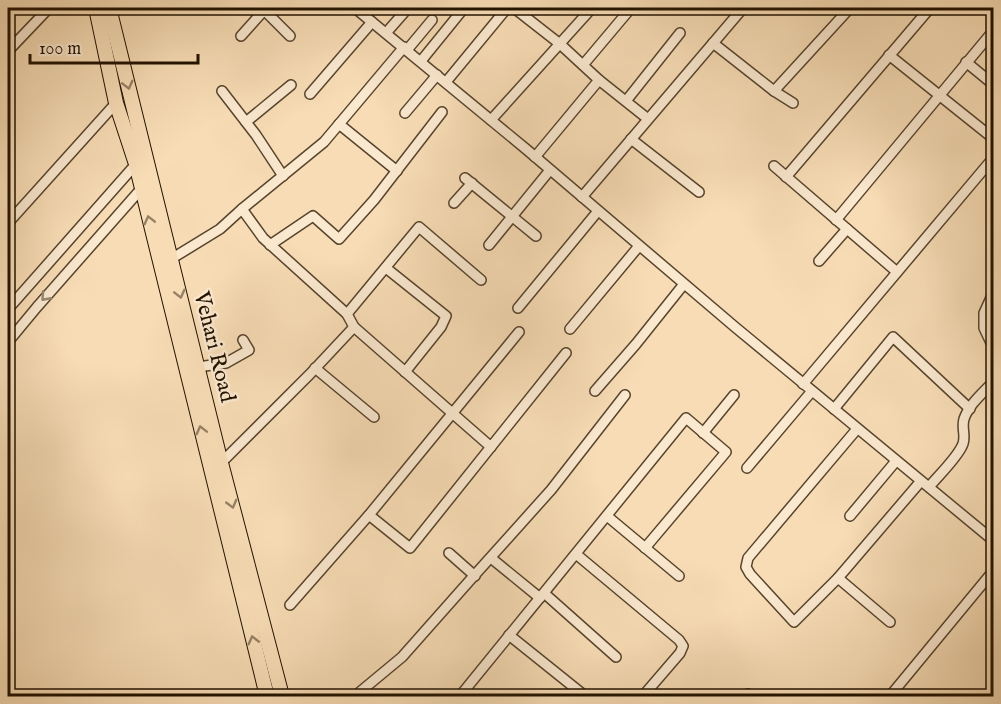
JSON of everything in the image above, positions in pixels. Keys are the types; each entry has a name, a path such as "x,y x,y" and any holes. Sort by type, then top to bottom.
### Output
{"main road":[{"name":"Vehari Road","path":"96,8 116,103 144,166 141,189 267,696"},
{"name":"Vehari Road","path":"109,8 144,166 171,259 282,696"}],"street":[{"path":"8,51 49,8"},
{"path":"355,8 993,541"},
{"path":"386,33 408,8"},
{"path":"421,61 464,8"},
{"path":"446,82 507,8"},
{"path":"514,8 648,119"},
{"path":"491,120 592,8"},
{"path":"583,65 631,8"},
{"path":"582,197 742,8"},
{"path":"774,91 847,11 835,8"},
{"path":"786,177 930,8"},
{"path":"241,36 265,9 290,36"},
{"path":"171,259 220,229 324,142 432,20"},
{"path":"310,94 372,22"},
{"path":"837,220 993,30"},
{"path":"626,101 680,33"},
{"path":"713,43 793,103"},
{"path":"889,55 993,138"},
{"path":"966,62 993,85"},
{"path":"405,113 437,75"},
{"path":"535,157 599,80"},
{"path":"246,123 291,85"},
{"path":"222,91 283,176"},
{"path":"8,223 116,103"},
{"path":"270,245 313,216 339,239 442,112"},
{"path":"339,124 396,171"},
{"path":"631,139 699,192"},
{"path":"803,384 993,158"},
{"path":"8,309 70,239 144,166"},
{"path":"774,166 897,272"},
{"path":"489,245 550,170"},
{"path":"454,203 469,181 536,236"},
{"path":"8,342 141,189"},
{"path":"242,209 263,238 347,314 354,327 491,447"},
{"path":"518,308 598,211"},
{"path":"347,314 419,227 482,280"},
{"path":"819,261 847,229"},
{"path":"70,239 85,252"},
{"path":"570,328 639,246"},
{"path":"53,259 68,271"},
{"path":"386,268 446,316 441,327 405,372"},
{"path":"595,391 684,284"},
{"path":"993,291 984,313 984,328 993,349"},
{"path":"221,463 354,327"},
{"path":"290,605 369,515 519,332"},
{"path":"834,409 893,338 970,409"},
{"path":"198,367 226,363 249,350 243,340"},
{"path":"369,515 410,548 566,353"},
{"path":"315,368 374,417"},
{"path":"857,429 748,558 746,567 750,574 794,622 961,449 965,436 962,430 964,417 993,381"},
{"path":"747,468 812,391"},
{"path":"355,696 402,657 475,576 551,490 625,395"},
{"path":"703,433 734,395"},
{"path":"460,696 686,418 726,452 645,548"},
{"path":"850,516 896,461"},
{"path":"607,516 679,576"},
{"path":"449,553 475,576"},
{"path":"576,554 679,640 683,646 680,653 643,696"},
{"path":"491,558 542,595 616,657"},
{"path":"890,696 993,570"},
{"path":"838,578 890,622"},
{"path":"509,635 585,696"},
{"path":"743,696 748,694 753,696"}]}
